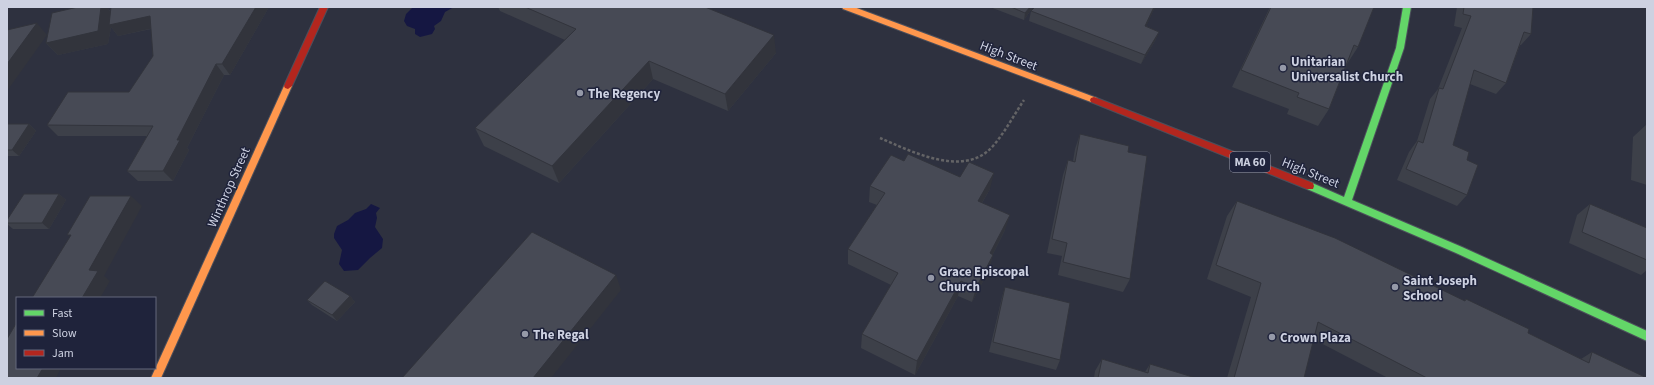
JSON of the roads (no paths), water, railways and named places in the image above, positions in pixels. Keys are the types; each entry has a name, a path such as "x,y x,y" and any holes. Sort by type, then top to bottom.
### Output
{"main road":[{"name":"Winthrop Street","path":"156,378 324,7"},
{"name":"High Street","path":"846,7 1209,145 1347,201 1542,287 1647,336"},
{"path":"1347,201 1400,48 1407,7"}],"place":[{"name":"Unitarian Universalist Church","path":"1283,68"},
{"name":"The Regency","path":"580,93"},
{"name":"Grace Episcopal Church","path":"931,278"},
{"name":"Saint Joseph School","path":"1395,287"},
{"name":"The Regal","path":"525,334"},
{"name":"Crown Plaza","path":"1272,337"}]}
